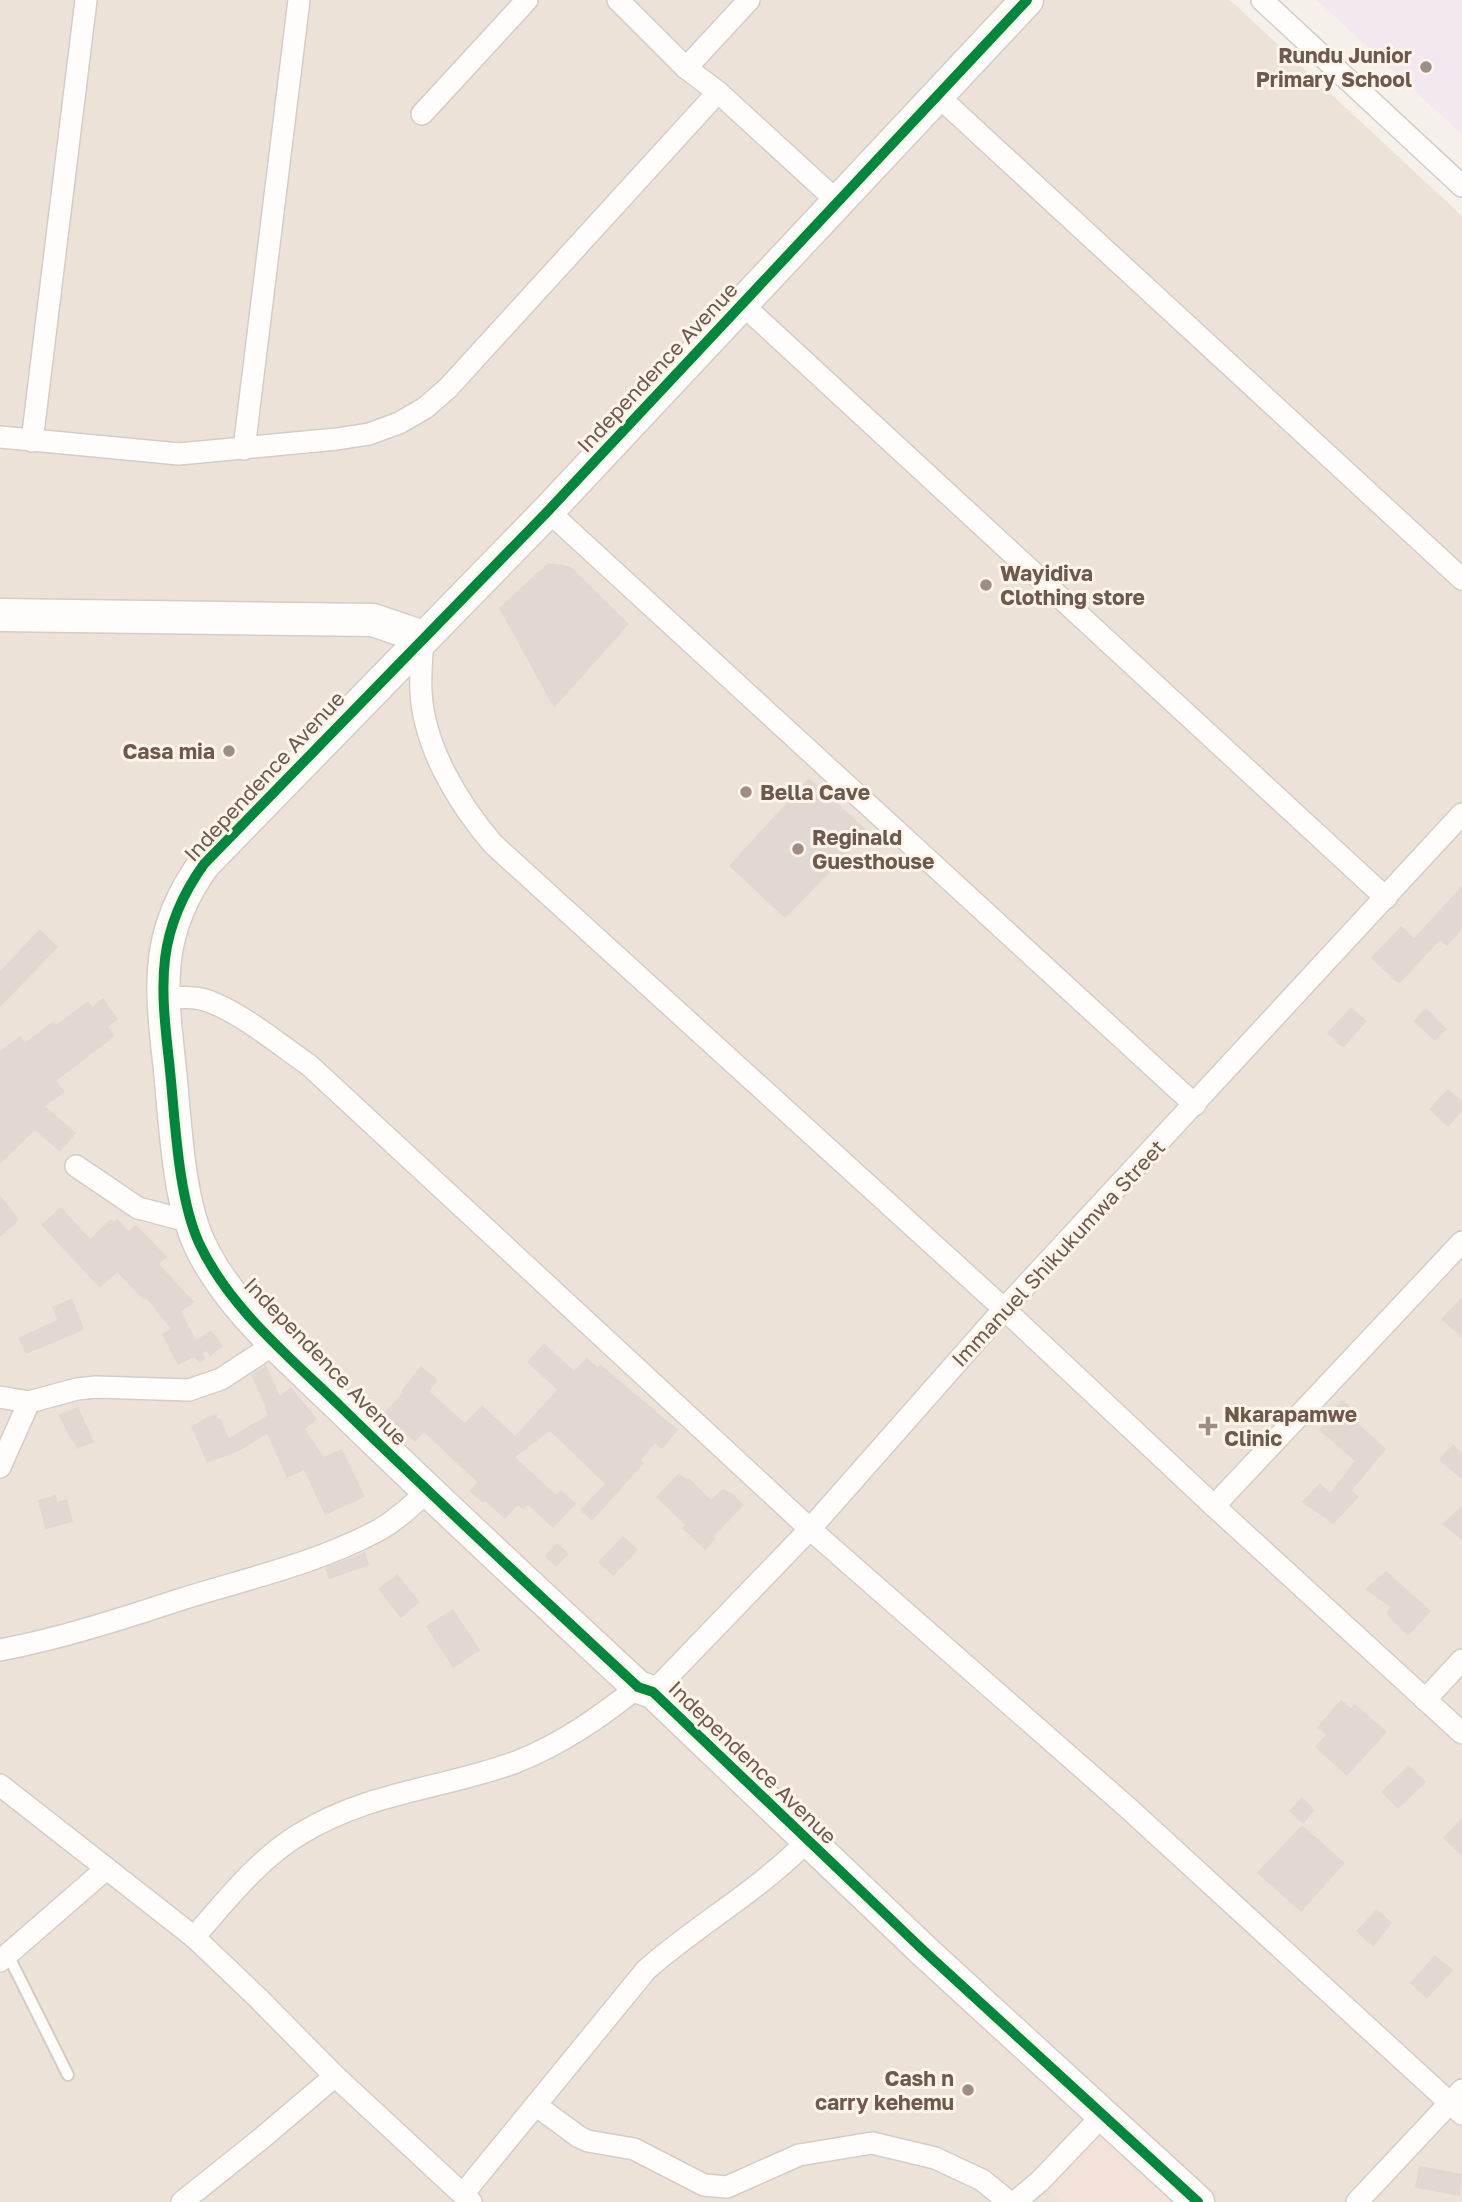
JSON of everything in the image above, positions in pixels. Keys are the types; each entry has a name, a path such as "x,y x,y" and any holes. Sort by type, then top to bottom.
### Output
{"street":[{"path":"32,441 86,0"},
{"path":"244,449 299,0"},
{"path":"422,114 527,0"},
{"path":"618,0 686,68 718,92 839,203"},
{"path":"686,68 750,0"},
{"name":"Independence Avenue","path":"1027,0 548,511 204,864 189,885 170,928 162,999 181,1175 192,1222 215,1272 238,1302 427,1492 646,1689 1198,2202"},
{"path":"1262,0 1462,186"},
{"path":"0,437 178,454 337,439 369,434 399,423 425,408 448,388 718,92"},
{"path":"937,95 1462,579"},
{"path":"742,304 1386,898"},
{"path":"548,511 1195,1105"},
{"path":"0,615 373,620 423,637 421,693 435,749 459,799 492,844 1004,1310 1462,1733"},
{"name":"Immanuel Shikukumwa Street","path":"194,1937 252,1872 273,1852 302,1832 362,1804 516,1762 577,1733 646,1689 810,1529 1004,1310 1462,814"},
{"path":"162,999 189,997 208,1001 241,1018 309,1065 810,1529 1458,2102 1357,2202"},
{"path":"76,1166 138,1208 192,1222"},
{"path":"1214,1506 1462,1242"},
{"path":"0,1397 29,1402 77,1389 96,1387 189,1391 220,1379 276,1343"},
{"path":"0,1467 29,1402"},
{"path":"0,1650 140,1613 321,1556 377,1531 427,1492"},
{"path":"1426,1700 1462,1660"},
{"path":"0,1785 194,1937 462,2199 646,1970 785,1864 807,1841"},
{"path":"4,1958 106,1869"},
{"path":"182,2202 335,2076"},
{"path":"537,2106 579,2137 634,2149 704,2185 727,2187 799,2155 872,2143 935,2158 982,2180 1009,2202"},
{"path":"1015,2202 1040,2181 1102,2115"}],"lane":[{"path":"4,1958 68,2075"}],"shaded area":[{"path":"0,0 1230,0 1462,216 1462,2202 0,2202"},
{"name":"Rundu Junior Primary School","path":"1317,0 1462,0 1462,134"},
{"path":"1103,2115 1198,2202 1062,2202 1040,2181"}],"building":[{"path":"548,563 570,566 629,624 554,708 499,608"},
{"name":"Reginald Guesthouse","path":"809,778 869,832 785,918 729,866"},
{"path":"1462,886 1462,929 1447,946 1440,940 1399,984 1371,958 1401,926 1414,938"},
{"path":"40,929 58,947 0,1007 0,971"},
{"path":"103,998 118,1019 108,1027 115,1036 56,1081 65,1092 45,1106 76,1133 60,1152 35,1130 0,1164 0,1051 20,1036 25,1043 53,1021 56,1025 88,1001 92,1007"},
{"path":"1351,1007 1367,1021 1343,1048 1327,1033"},
{"path":"1426,1008 1447,1029 1435,1041 1413,1021"},
{"path":"1448,1089 1462,1101 1462,1111 1448,1127 1429,1109"},
{"path":"0,1195 19,1220 0,1237"},
{"path":"61,1207 90,1239 111,1219 114,1222 117,1219 129,1231 136,1225 167,1257 159,1264 194,1302 181,1312 196,1340 211,1330 223,1346 210,1356 207,1351 202,1353 206,1359 200,1363 194,1357 178,1365 162,1334 171,1329 146,1298 144,1300 117,1272 100,1288 41,1225"},
{"path":"1462,1297 1462,1338 1441,1319"},
{"path":"72,1298 84,1330 26,1354 18,1338 57,1320 52,1307"},
{"path":"544,1343 574,1371 587,1357 598,1368 600,1364 678,1430 662,1449 655,1443 641,1460 644,1463 592,1521 580,1510 605,1484 550,1431 515,1457 556,1495 561,1490 576,1504 553,1528 528,1505 523,1510 518,1505 505,1519 469,1491 477,1482 424,1432 415,1442 384,1413 403,1393 401,1391 421,1366 438,1380 429,1391 465,1423 482,1405 515,1436 557,1390 527,1362"},
{"path":"266,1365 280,1396 291,1387 317,1419 305,1429 324,1457 342,1449 365,1497 325,1515 304,1470 287,1478 267,1434 241,1450 207,1463 191,1426 216,1413 229,1438 268,1415 251,1375"},
{"path":"1342,1400 1358,1413 1353,1419 1386,1449 1352,1490 1359,1497 1333,1524 1302,1502 1320,1483 1330,1493 1355,1461 1319,1430"},
{"path":"78,1407 94,1442 77,1449 58,1415"},
{"path":"1453,1444 1462,1453 1462,1479 1439,1460"},
{"path":"679,1473 687,1480 689,1478 711,1500 722,1489 733,1494 744,1505 714,1536 716,1538 705,1550 682,1528 685,1525 656,1497"},
{"path":"56,1495 57,1502 67,1499 73,1522 45,1529 38,1500"},
{"path":"1462,1506 1462,1540 1442,1524"},
{"path":"623,1536 638,1550 613,1576 598,1562"},
{"path":"557,1543 569,1554 556,1567 544,1556"},
{"path":"365,1552 369,1565 329,1579 325,1568"},
{"path":"1386,1571 1431,1611 1408,1636 1386,1614 1390,1607 1365,1589"},
{"path":"397,1574 420,1602 401,1618 378,1589"},
{"path":"453,1609 480,1650 453,1668 426,1626"},
{"path":"1341,1700 1351,1708 1355,1704 1387,1732 1347,1776 1315,1747 1326,1735 1317,1727"},
{"path":"1409,1765 1426,1782 1398,1809 1381,1792"},
{"path":"1302,1797 1315,1810 1303,1824 1289,1811"},
{"path":"1462,1818 1462,1856 1443,1838"},
{"path":"1302,1825 1345,1863 1301,1912 1257,1873"},
{"path":"1377,1909 1392,1923 1373,1947 1356,1931"},
{"path":"1435,1955 1453,1970 1427,1999 1410,1983"},
{"path":"1419,2166 1462,2174 1460,2196 1415,2188"}],"cycle path":[{"path":"1027,0 548,511 204,864 188,888 169,935 163,982 166,1033 181,1178 192,1224 212,1267 244,1311 282,1351 488,1548 638,1687 653,1692 924,1951 1198,2202"}],"place":[{"name":"Rundu Junior Primary School","path":"1426,67"},
{"name":"Wayidiva Clothing store","path":"986,585"},
{"name":"Casa mia","path":"229,751"},
{"name":"Bella Cave","path":"746,792"},
{"name":"Reginald Guesthouse","path":"798,849"},
{"name":"Nkarapamwe Clinic","path":"1208,1426"},
{"name":"Cash n carry kehemu","path":"968,2090"}]}
